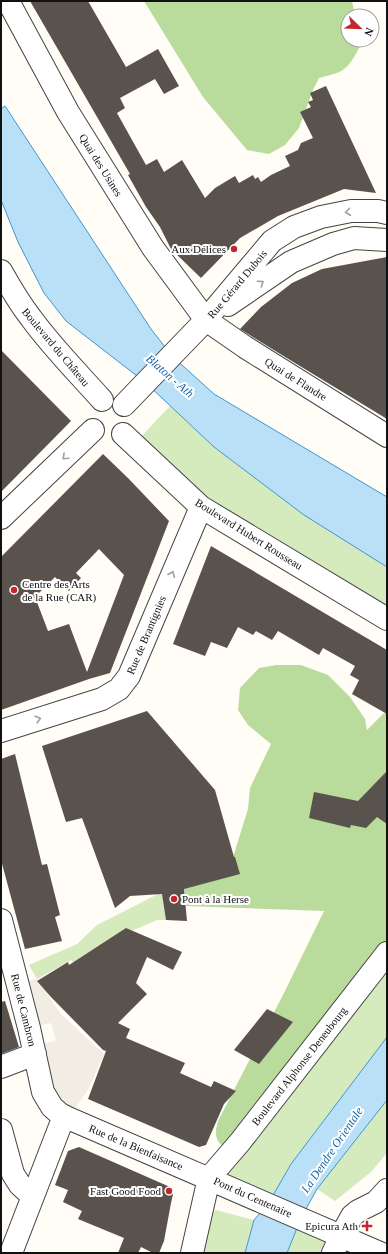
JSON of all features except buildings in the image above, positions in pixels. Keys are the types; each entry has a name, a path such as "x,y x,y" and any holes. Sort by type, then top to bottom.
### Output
{"street":[{"name":"Quai des Usines","path":"8,1 76,125 152,248 206,320"},
{"name":"Rue Gérard Dubois","path":"206,320 272,242 294,227 321,217 351,212 387,213"},
{"name":"Rue Gérard Dubois","path":"206,320 291,262 333,244 354,238 387,240"},
{"name":"Boulevard du Château","path":"1,271 16,298 46,338 102,400"},
{"path":"132,398 118,401 113,399 102,400 97,403 90,413 93,430 104,438 111,439 123,434 130,422 129,415 132,398 206,320"},
{"name":"Quai de Flandre","path":"206,320 245,347 387,436"},
{"path":"1,518 93,430"},
{"name":"Boulevard Hubert Rousseau","path":"123,434 201,507 387,619"},
{"name":"Rue de Brantignies","path":"1,731 102,699 119,689 129,676 201,507"},
{"name":"Rue de Cambron","path":"1,920 43,1092 52,1107 64,1116"},
{"name":"Boulevard Alphonse Deneubourg","path":"209,1178 240,1142 387,953"},
{"path":"1,1067 34,1054"},
{"path":"11,1253 64,1116"},
{"name":"Rue de la Bienfaisance","path":"64,1116 209,1178"},
{"path":"1,1130 13,1174 20,1185 32,1196"},
{"path":"192,1253 209,1178"},
{"name":"Pont du Centenaire","path":"209,1178 230,1187 334,1240 380,1253"},
{"path":"334,1240 352,1216 358,1211 376,1202 387,1190"}],"green space":[{"path":"144,1 352,1 353,8 340,8 340,48 359,48 357,52 346,68 342,71 319,78 299,128 285,145 269,154 247,150 203,97"},
{"path":"170,406 214,447 304,515 387,567 387,619 201,507 134,444"},
{"path":"276,665 301,665 328,675 350,697 365,719 367,730 387,712 387,953 223,1147 218,1141 216,1135 218,1121 285,991 324,911 186,906 184,887 230,867 248,809 250,788 271,744 248,725 238,710 240,688 259,668"},
{"path":"162,892 166,920 157,920 127,933 76,966 71,960 37,979 29,965 77,944 97,925"},
{"path":"387,953 387,1037 291,1164 268,1204 211,1179"},
{"path":"387,1100 387,1153 371,1172 335,1201 317,1189"},
{"path":"216,1210 254,1220 245,1253 199,1253 206,1217"},
{"path":"301,1218 341,1236 333,1253 287,1253"}],"shaded area":[{"path":"37,979 60,1013 104,1054 88,1090 70,1115 66,1114 33,1047 56,1040 51,1023 29,1028 17,983"}],"water":[{"name":"Blaton - Ath","path":"5,106 151,329 172,356 214,394 387,497 387,567 304,515 214,447 146,383 66,321 44,293 18,242 1,200 1,109"},
{"name":"La Dendre Orientale","path":"387,1037 387,1100 317,1189 301,1218 287,1253 245,1253 254,1220 268,1204 291,1164"}],"place":[{"name":"Aux Délices","path":"234,249"},
{"name":"Centre des Arts de la Rue (CAR)","path":"14,590"},
{"name":"Pont à la Herse","path":"174,899"},
{"name":"Fast Good Food","path":"169,1191"},
{"name":"Epicura Ath","path":"367,1226"}]}
